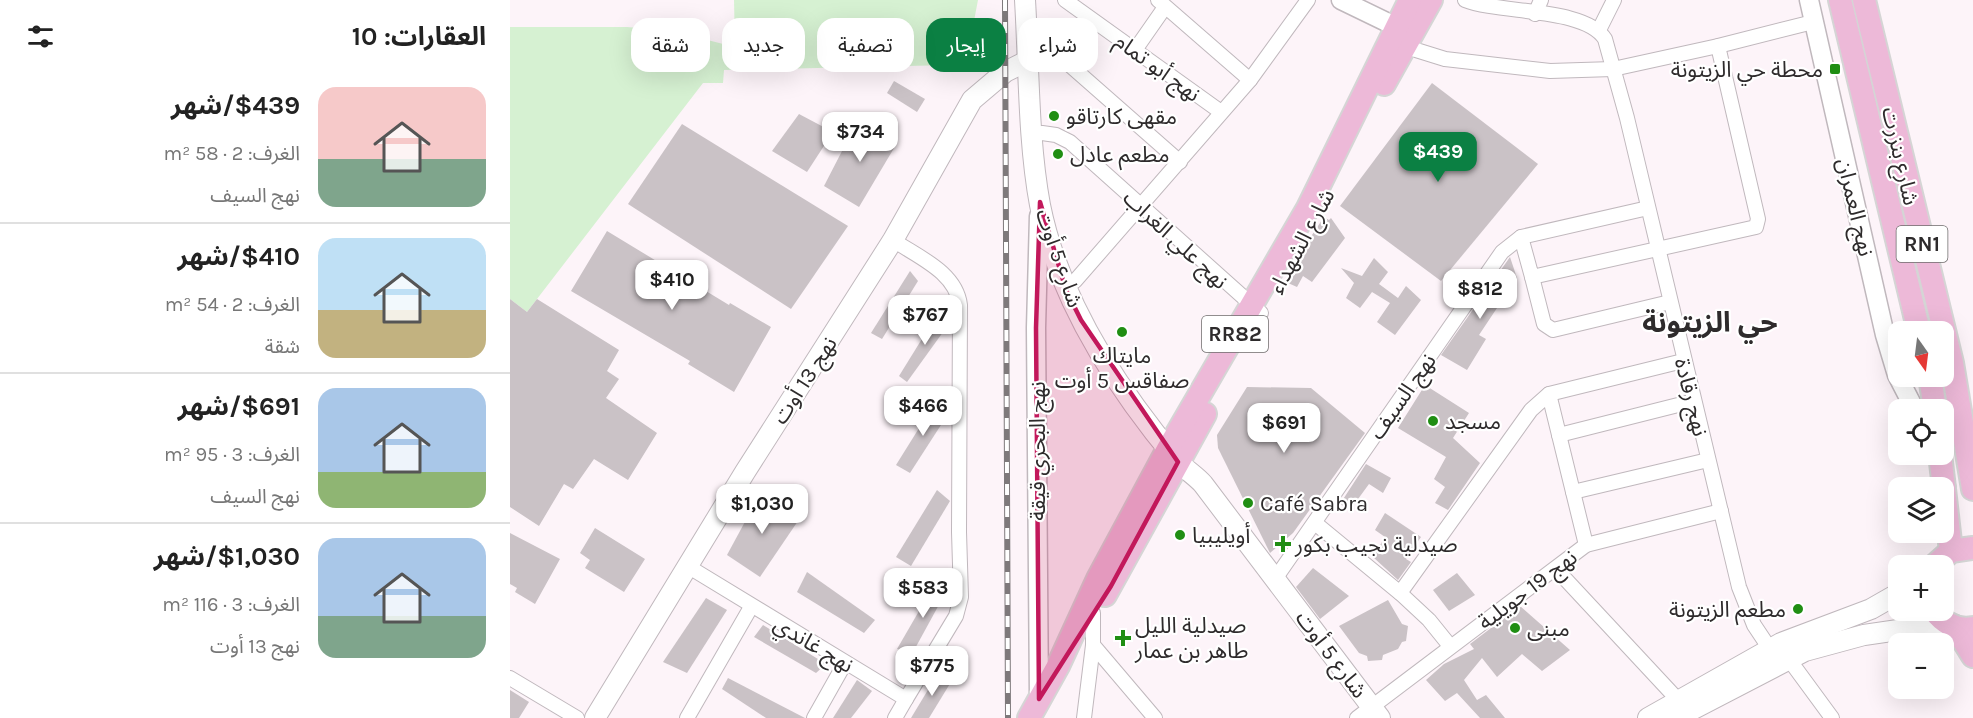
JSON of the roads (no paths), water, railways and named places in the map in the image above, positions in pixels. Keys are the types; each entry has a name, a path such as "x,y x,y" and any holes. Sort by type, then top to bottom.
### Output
{"main road":[{"name":"شارع 5 أوت","path":"1025,0 1027,18"},
{"name":"شارع 5 أوت","path":"1034,0 1034,18"},
{"name":"شارع الشهداء","path":"1401,37 1410,0"},
{"name":"شارع الشهداء","path":"1058,666 1098,579 1176,451 1256,310 1401,37 1431,0"},
{"name":"شارع بنزرت","path":"1840,0 1916,321"},
{"name":"شارع بنزرت","path":"1864,0 1952,363 1973,489"},
{"name":"نهج 13 أوت","path":"596,718 751,462 893,240 972,100 1005,72 1018,66"},
{"name":"شارع 5 أوت","path":"1034,72 1040,202 1048,238 1066,290 1119,381 1197,477 1275,579 1370,714"},
{"name":"شارع 5 أوت","path":"1035,72 1049,203 1075,281 1109,344 1176,451"},
{"name":"شارع الشهداء","path":"1034,709 1058,666 1133,548 1176,451"},
{"path":"1954,523 1962,550"},
{"path":"1678,709 1770,649 1872,609 1888,600"},
{"path":"1648,718 1678,709 1788,658 1844,639 1952,622 1973,656"}],"street":[{"name":"نهج أبو تمام","path":"1065,0 1082,5 1135,50 1221,112"},
{"path":"1075,281 1139,204 1180,162 1250,80 1308,0"},
{"path":"1341,0 1401,37 1445,59 1539,69 1613,69 1813,22"},
{"path":"1464,0 1580,21 1599,30 1614,0"},
{"path":"1535,14 1541,0"},
{"name":"نهج العمران","path":"1809,0 1880,314 1897,375 1909,399"},
{"path":"1135,50 1161,4 1250,80"},
{"name":"نهج رقادة","path":"1599,30 1609,48 1739,587 1754,626 1770,649"},
{"path":"1532,277 1744,230 1758,223 1718,46"},
{"path":"1078,72 1180,162"},
{"name":"نهج علي الغراب","path":"1042,133 1056,135 1071,142 1256,310"},
{"name":"نهج البحري قيقة","path":"1034,709 1036,328 1040,202"},
{"name":"نهج السيف","path":"1275,579 1502,252 1521,237 1648,208"},
{"path":"1521,237 1544,324 1553,330 1670,302"},
{"path":"893,240 944,275 958,293 960,305 961,597 956,616 895,718"},
{"path":"1400,593 1531,410 1549,394 1683,361"},
{"path":"1549,394 1586,545"},
{"path":"1559,435 1694,401"},
{"path":"1573,492 1708,460"},
{"name":"نهج 19 جويلية","path":"1370,714 1450,646 1586,545 1721,511"},
{"path":"1315,523 1400,593 1429,620 1450,646"},
{"name":"نهج غاندي","path":"689,567 906,699"},
{"path":"1556,569 1678,709"},
{"path":"687,718 752,607"},
{"path":"1084,718 1093,645 1093,613"},
{"path":"1093,645 1155,718"},
{"path":"1788,658 1832,718"},
{"path":"814,718 846,663"},
{"path":"510,678 577,718"}],"railway":[{"path":"1005,0 1008,718"}],"place":[{"name":"محطة حي الزيتونة","path":"1835,69"},
{"name":"مقهى كارتاقو","path":"1054,116"},
{"name":"مطعم عادل","path":"1058,154"},
{"name":"مايتاك صفاقس 5 أوت","path":"1122,332"},
{"name":"مسجد","path":"1433,421"},
{"name":"Café Sabra","path":"1248,503"},
{"name":"أويليبيا","path":"1180,535"},
{"name":"صيدلية نجيب بكور","path":"1283,544"},
{"name":"مطعم الزيتونة","path":"1798,609"},
{"name":"مبنى","path":"1515,628"},
{"name":"صيدلية الليل طاهر بن عمار","path":"1123,638"}],"district":[{"name":"حي الزيتونة","path":"1710,322"}]}
